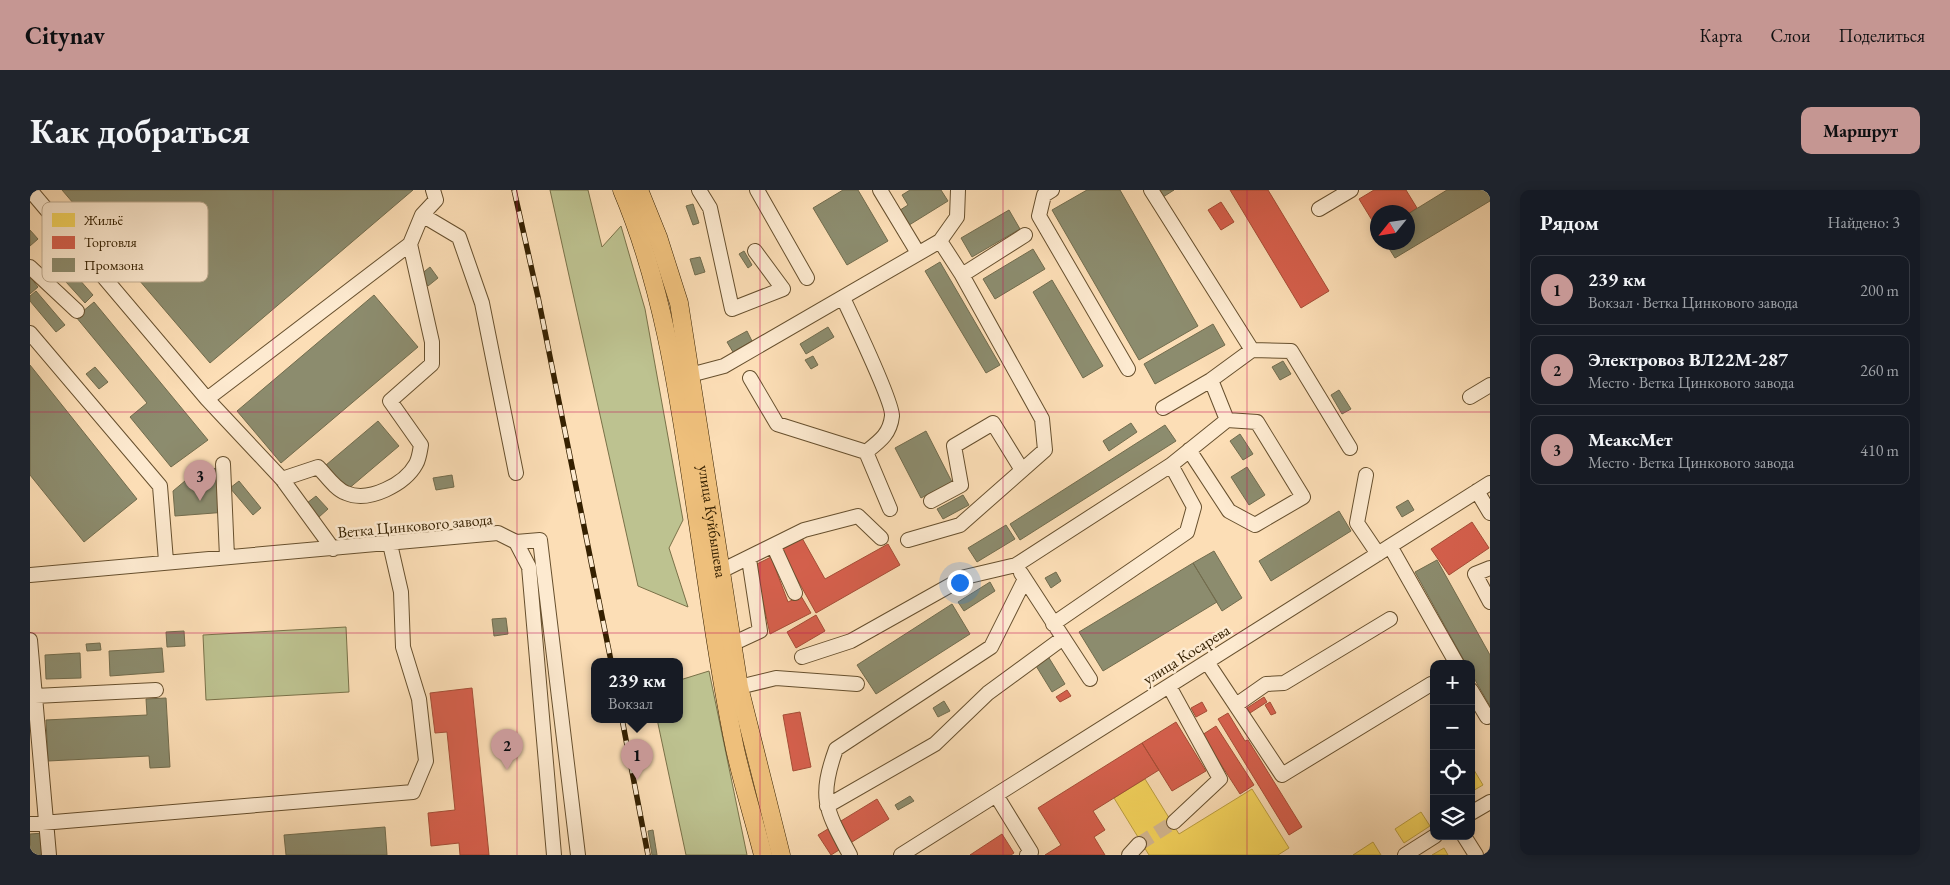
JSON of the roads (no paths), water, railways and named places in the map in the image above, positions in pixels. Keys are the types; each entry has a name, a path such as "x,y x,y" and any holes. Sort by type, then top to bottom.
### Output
{"main road":[{"name":"улица Куйбышева","path":"622,190 636,223 683,375 721,571 739,687 781,855"},
{"name":"улица Куйбышева","path":"639,190 658,237 678,302 683,375 724,688 735,750 763,855"}],"street":[{"path":"30,190 42,204"},
{"path":"207,399 410,244 422,215 436,200 433,190"},
{"path":"699,190 710,208 732,309 783,289 755,251"},
{"path":"757,190 807,278"},
{"path":"880,190 918,253"},
{"path":"683,375 724,366 940,241 958,217 958,190"},
{"path":"1052,190 1044,195 1039,216 1128,369"},
{"path":"1151,190 1252,350"},
{"path":"1319,209 1351,190"},
{"path":"422,215 459,237 482,303 516,473"},
{"path":"962,275 1024,235"},
{"path":"908,540 960,525 1045,450 1042,419 962,275 940,241"},
{"path":"282,478 318,467 346,494 366,496 384,491 406,476 417,464 421,446 390,401 432,364 432,342 410,244"},
{"path":"30,267 42,278"},
{"path":"46,282 77,311"},
{"path":"108,282 207,399 282,478 333,549"},
{"path":"843,298 869,354 892,414 885,438 866,452"},
{"path":"30,333 160,486 166,561"},
{"path":"1163,408 1211,380 1252,350 1291,351 1350,448"},
{"path":"750,378 777,424 866,452 890,509"},
{"path":"1211,380 1227,420"},
{"path":"1470,397 1490,385"},
{"path":"802,657 851,640 965,577 1016,565 1171,465 1227,420 1257,422 1303,497 1255,524 1229,511 1190,450"},
{"path":"931,501 961,486 954,446 993,423 1022,470"},
{"path":"223,464 227,557"},
{"path":"1053,624 1187,532 1194,507 1171,465"},
{"path":"1366,475 1357,523 1378,554"},
{"name":"улица Косарева","path":"901,855 1490,483"},
{"path":"1477,492 1490,513"},
{"path":"721,571 774,547 804,530 858,516 881,538"},
{"name":"Ветка Цинкового завода","path":"30,575 166,561 333,549 498,533 516,542"},
{"path":"554,855 529,566 516,542 540,540 578,855"},
{"path":"30,824 413,792 426,760 420,699 402,647 401,592 390,544"},
{"path":"1390,546 1454,660"},
{"path":"774,547 795,593"},
{"path":"732,644 760,631 749,559"},
{"path":"1016,565 1090,679"},
{"path":"1490,568 1475,574 1490,602"},
{"path":"850,855 829,817 825,794 828,771 836,749 991,647 1025,579"},
{"path":"1236,705 1266,684 1284,683 1390,619"},
{"path":"827,806 935,744 988,693 1063,638"},
{"path":"30,640 49,855"},
{"path":"1207,662 1282,775 1430,685"},
{"path":"739,687 776,678 857,684"},
{"path":"1169,686 1220,780 1174,822"},
{"path":"35,696 156,690"},
{"path":"1475,697 1487,718"},
{"path":"996,795 1031,852 1027,855"},
{"path":"1475,811 1490,802"},
{"path":"1405,855 1430,839"},
{"path":"1467,840 1476,855"},
{"path":"1129,855 1139,844"}],"tunnel":[{"path":"1139,844 1174,822"}],"railway":[{"path":"514,190 538,297 610,658"},
{"path":"623,723 648,855"}],"place":[{"name":"МеаксМет","path":"200,501"},
{"name":"Электровоз ВЛ22М-287","path":"507,770"},
{"name":"239 км","path":"637,780"}]}
